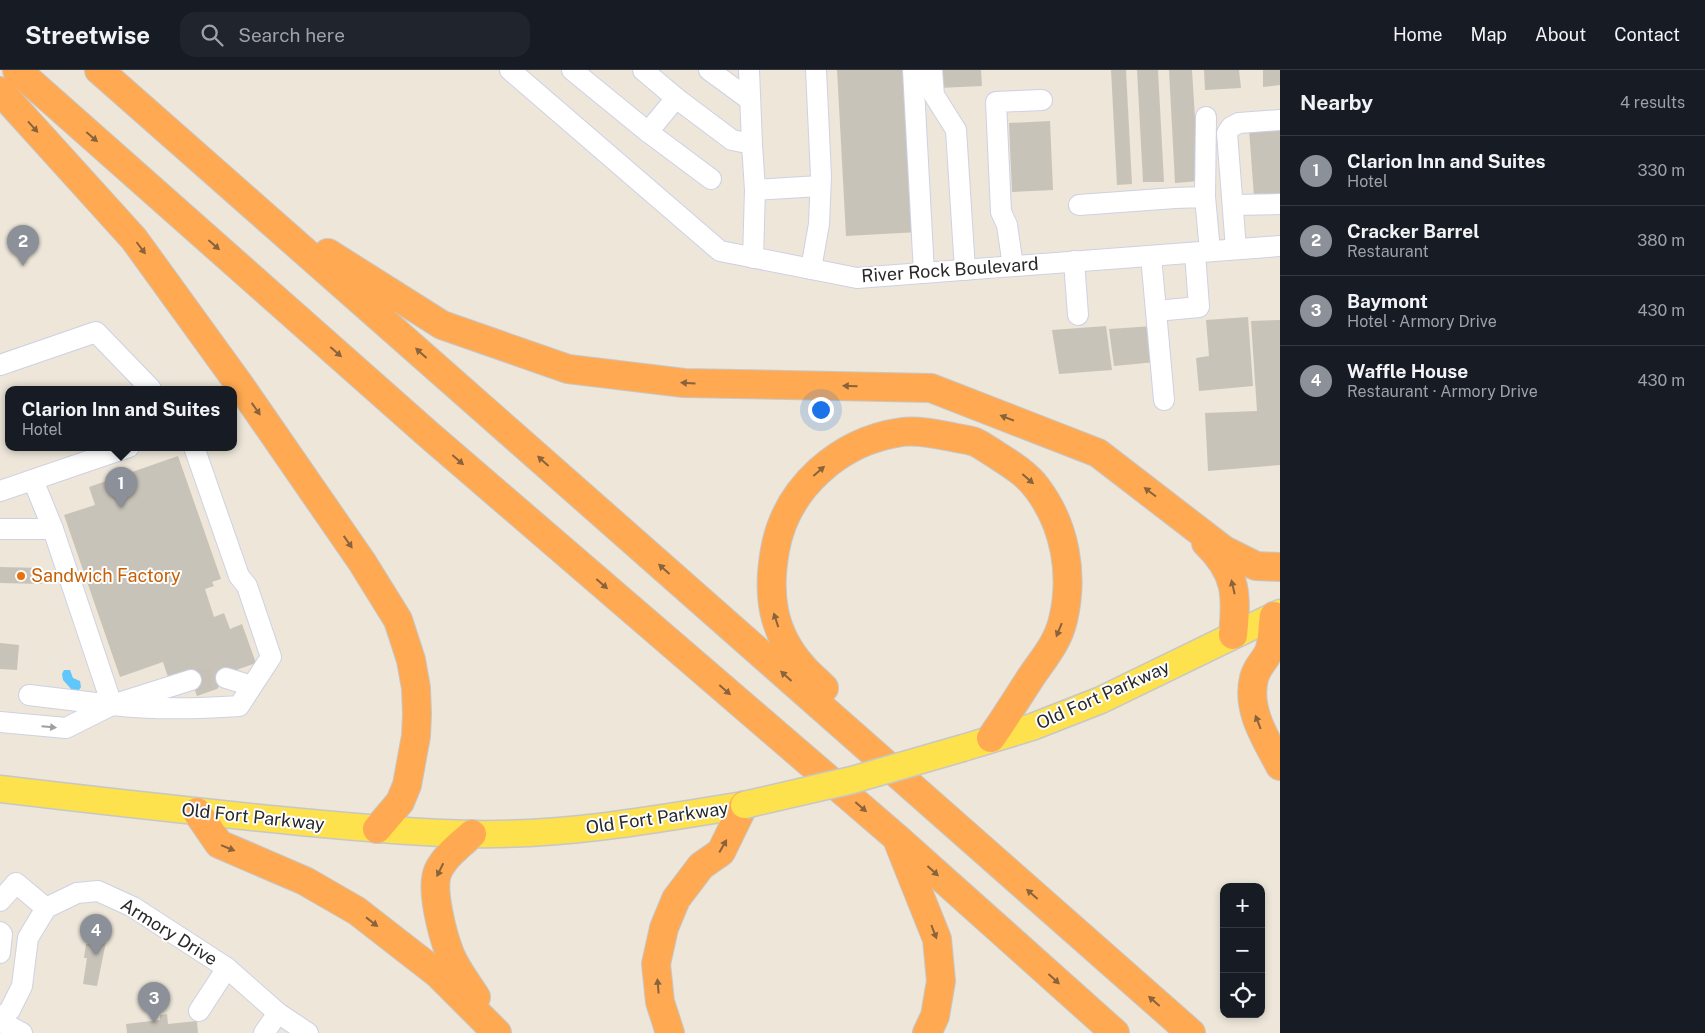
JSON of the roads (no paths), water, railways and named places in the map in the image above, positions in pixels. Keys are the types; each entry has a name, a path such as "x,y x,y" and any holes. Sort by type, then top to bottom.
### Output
{"highway":[{"path":"16,70 429,435 897,838 1115,1033"},
{"path":"99,70 258,208 1191,1033"},
{"path":"0,91 134,240 187,310 362,562 398,620 411,660 416,688 416,736 407,786 400,802 377,829"},
{"path":"258,208 442,325 568,369 684,383 931,388 1098,453 1170,507 1217,553 1234,584 1235,611 1233,635"},
{"path":"849,732 838,703 801,666 782,637 774,613 770,575 777,535 800,492 817,471 846,451 872,439 904,432 940,434 975,442 1009,463 1036,486 1054,515 1066,552 1068,587 1063,621 1052,649 991,738"},
{"path":"1182,519 1224,550 1256,566 1280,567"},
{"path":"1277,615 1269,651 1256,671 1252,697 1258,724 1280,766"},
{"path":"670,1033 660,1002 656,964 664,928 676,899 701,866 721,852 744,806"},
{"path":"197,812 219,844 305,881 358,911 438,974 497,1033"},
{"path":"472,834 447,858 437,872 434,888 438,913 450,955 480,1005 508,1033"},
{"path":"897,838 937,939 941,980 936,1016 928,1033"}],"main road":[{"name":"Old Fort Parkway","path":"0,789 197,812 377,829 472,834 532,833 615,826 744,806 852,780 1032,727 1101,700 1277,615"}],"street":[{"name":"River Rock Boulevard","path":"510,70 720,251 858,278 1280,246"},
{"path":"572,70 648,132 711,179"},
{"path":"643,70 676,98 732,140 752,144"},
{"path":"709,70 750,100"},
{"path":"749,70 755,190 753,258"},
{"path":"811,269 819,224 820,186 816,70"},
{"path":"913,70 924,273"},
{"path":"932,70 934,95 956,130 965,270"},
{"path":"648,132 676,98"},
{"path":"1012,266 1007,225 1001,212 996,102 1042,100"},
{"path":"1156,311 1200,307 1205,197 1206,117"},
{"path":"1236,249 1227,134 1231,127 1239,123 1280,120"},
{"path":"755,190 820,186"},
{"path":"1078,205 1205,197"},
{"path":"1233,205 1280,204"},
{"path":"1151,256 1164,400"},
{"path":"1074,262 1078,315"},
{"path":"0,365 96,332 148,386"},
{"path":"0,491 117,451"},
{"path":"29,695 147,709 196,709 239,706 271,657 247,586 239,576 195,451"},
{"path":"33,480 53,529 112,705"},
{"path":"0,529 53,529"},
{"path":"226,678 252,686"},
{"path":"0,722 66,728 112,705 191,680"},
{"path":"0,901 16,882 46,908 28,938 22,986 10,1010 0,1021 22,1033"},
{"name":"Armory Drive","path":"46,908 77,892 98,891 133,907 227,968 278,1013 308,1033"},
{"path":"0,932 2,934 0,953"},
{"path":"199,1011 227,968"},
{"path":"264,1033 278,1013"}],"water":[{"path":"64,670 70,670 73,678 80,681 81,687 79,690 73,691 63,680 62,674"}],"tunnel":[{"path":"191,680 226,678"}],"place":[{"name":"Cracker Barrel","path":"23,266"},
{"name":"Clarion Inn and Suites","path":"121,508"},
{"name":"Sandwich Factory","path":"21,576"},
{"name":"Waffle House","path":"96,955"},
{"name":"Baymont","path":"154,1023"}]}
